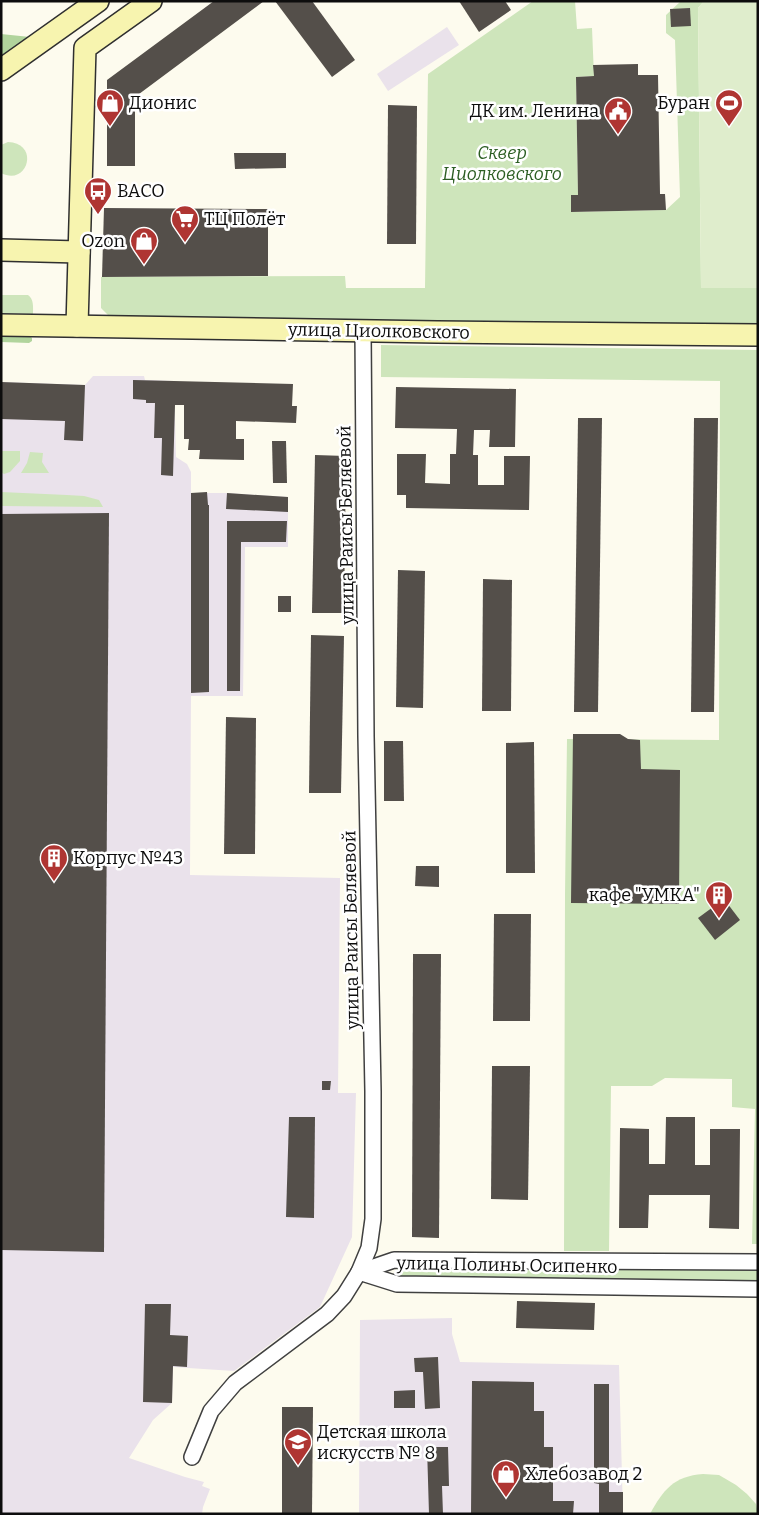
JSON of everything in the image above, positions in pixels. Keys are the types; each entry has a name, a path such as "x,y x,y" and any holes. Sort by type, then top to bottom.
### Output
{"street":[{"path":"1,70 98,1"},
{"path":"77,326 85,48 151,1"},
{"path":"1,250 79,252"},
{"name":"улица Циолковского","path":"1,325 758,335"},
{"name":"улица Раисы Беляевой","path":"192,1457 211,1412 222,1397 235,1383 327,1314 344,1296 369,1248 373,1219 366,736 363,331"},
{"name":"улица Полины Осипенко","path":"358,1272 394,1260 758,1262"},
{"name":"улица Полины Осипенко","path":"358,1272 397,1284 758,1289"}],"shaded area":[{"path":"447,27 459,45 388,91 377,74"},
{"path":"93,376 144,376 145,380 174,381 176,457 187,464 191,472 191,493 288,497 288,547 245,547 243,696 191,696 190,875 340,878 338,1093 356,1093 352,1237 320,1307 234,1371 173,1367 172,1403 153,1420 129,1458 204,1482 202,1486 210,1489 202,1514 1,1514 1,382 85,385"},
{"path":"452,1318 452,1334 460,1362 619,1365 623,1514 359,1514 360,1320"}],"green space":[{"name":"Сквер Циолковского","path":"533,1 575,1 577,29 592,28 594,76 576,77 578,195 571,196 571,212 666,210 680,197 675,40 666,33 666,15 681,1 704,1 698,8 701,288 758,288 758,327 113,320 101,308 101,277 345,276 346,288 425,288 428,74"},
{"name":"Буран","path":"704,1 758,1 758,288 701,288 698,8"},
{"path":"1,34 30,37 1,57"},
{"path":"8,142 18,144 24,149 27,156 24,170 10,176 1,173 1,145"},
{"path":"1,295 28,295 32,301 33,314 1,313"},
{"path":"1,334 29,335 32,341 29,343 1,342"},
{"path":"381,345 758,350 758,1244 752,1244 755,1109 732,1107 732,1079 665,1078 652,1086 611,1086 609,1251 564,1251 567,739 719,740 720,381 381,377"},
{"path":"1,451 20,451 20,461 10,472 4,474 1,472"},
{"path":"30,452 43,453 42,462 49,473 21,473 27,463"},
{"path":"1,492 84,496 99,500 103,507 1,506"},
{"path":"400,1266 758,1270 758,1283 407,1279 397,1275 397,1268"},
{"path":"703,1474 719,1475 736,1485 756,1504 758,1514 650,1514 670,1486 684,1478"}],"building":[{"path":"214,1 264,1 135,97 135,166 107,166 107,80"},
{"path":"275,1 312,1 355,60 332,77"},
{"path":"459,1 505,1 511,10 479,32"},
{"path":"690,8 691,26 671,27 670,9"},
{"name":"ДК им. Ленина","path":"638,64 638,75 658,75 660,194 665,194 666,210 571,212 571,195 578,195 576,77 594,76 593,65"},
{"path":"388,105 417,106 416,244 387,244"},
{"path":"234,153 286,153 286,168 235,169"},
{"name":"ТЦ Полёт","path":"104,208 268,209 268,276 102,277"},
{"path":"133,380 293,384 292,406 297,406 296,423 236,421 236,439 244,439 244,460 199,459 200,450 188,450 189,439 184,439 184,405 175,405 173,476 161,475 162,438 154,438 155,403 146,403 146,400 133,399"},
{"path":"1,382 85,385 83,441 64,440 65,421 1,419"},
{"path":"396,387 516,389 515,447 489,447 490,430 474,430 473,455 478,455 478,485 504,485 504,456 530,456 529,510 406,508 406,495 397,495 397,454 426,454 425,483 450,484 450,454 456,454 457,429 395,428"},
{"path":"578,418 602,418 598,712 574,712"},
{"path":"694,418 718,418 714,712 691,712"},
{"path":"272,441 286,441 287,483 273,483"},
{"path":"315,455 346,456 344,613 312,613"},
{"path":"207,492 209,505 209,692 191,693 191,493"},
{"path":"227,493 288,497 288,512 226,509"},
{"name":"Корпус №43","path":"109,513 104,1252 1,1250 1,514"},
{"path":"227,521 287,521 286,542 241,542 240,691 227,691"},
{"path":"398,570 425,571 423,708 396,707"},
{"path":"483,579 512,580 511,711 482,711"},
{"path":"278,596 291,596 291,612 278,612"},
{"path":"311,635 344,636 341,793 309,793"},
{"path":"226,717 256,718 255,854 224,854"},
{"path":"573,734 620,734 628,739 640,740 641,769 680,770 679,904 571,903"},
{"path":"384,741 403,741 404,801 384,801"},
{"path":"534,742 535,873 506,873 506,743"},
{"path":"416,866 439,866 439,887 415,886"},
{"name":"кафе \"УМКА\"","path":"724,899 740,920 715,940 698,918"},
{"path":"494,914 531,914 530,1021 493,1021"},
{"path":"413,954 441,954 439,1238 412,1237"},
{"path":"492,1066 530,1066 528,1200 491,1199"},
{"path":"322,1081 331,1081 330,1090 322,1090"},
{"path":"289,1117 315,1117 314,1218 286,1217"},
{"path":"666,1117 695,1117 695,1165 710,1165 710,1129 740,1129 739,1229 709,1228 710,1195 649,1195 648,1228 619,1228 620,1128 649,1129 649,1164 665,1164"},
{"path":"517,1301 595,1303 594,1330 516,1328"},
{"path":"145,1304 171,1304 170,1335 188,1336 187,1367 173,1366 172,1403 143,1402"},
{"path":"438,1357 440,1408 425,1409 423,1372 415,1372 414,1358"},
{"path":"472,1381 534,1382 534,1411 544,1411 544,1447 553,1447 553,1501 574,1501 573,1514 471,1514"},
{"path":"594,1384 609,1384 609,1492 623,1492 623,1514 599,1514 599,1484 594,1483"},
{"path":"415,1390 415,1408 394,1408 394,1391"},
{"path":"282,1407 313,1407 312,1514 282,1514"},
{"path":"427,1447 448,1447 449,1486 442,1486 443,1514 429,1514"}],"place":[{"name":"Дионис","path":"110,127"},
{"name":"Буран","path":"729,127"},
{"name":"ДК им. Ленина","path":"618,135"},
{"name":"ВАСО","path":"98,215"},
{"name":"ТЦ Полёт","path":"185,243"},
{"name":"Ozon","path":"144,265"},
{"name":"Корпус №43","path":"54,882"},
{"name":"кафе \"УМКА\"","path":"719,919"},
{"name":"Детская школа искусств № 8","path":"298,1466"},
{"name":"Хлебозавод 2","path":"506,1498"}]}
